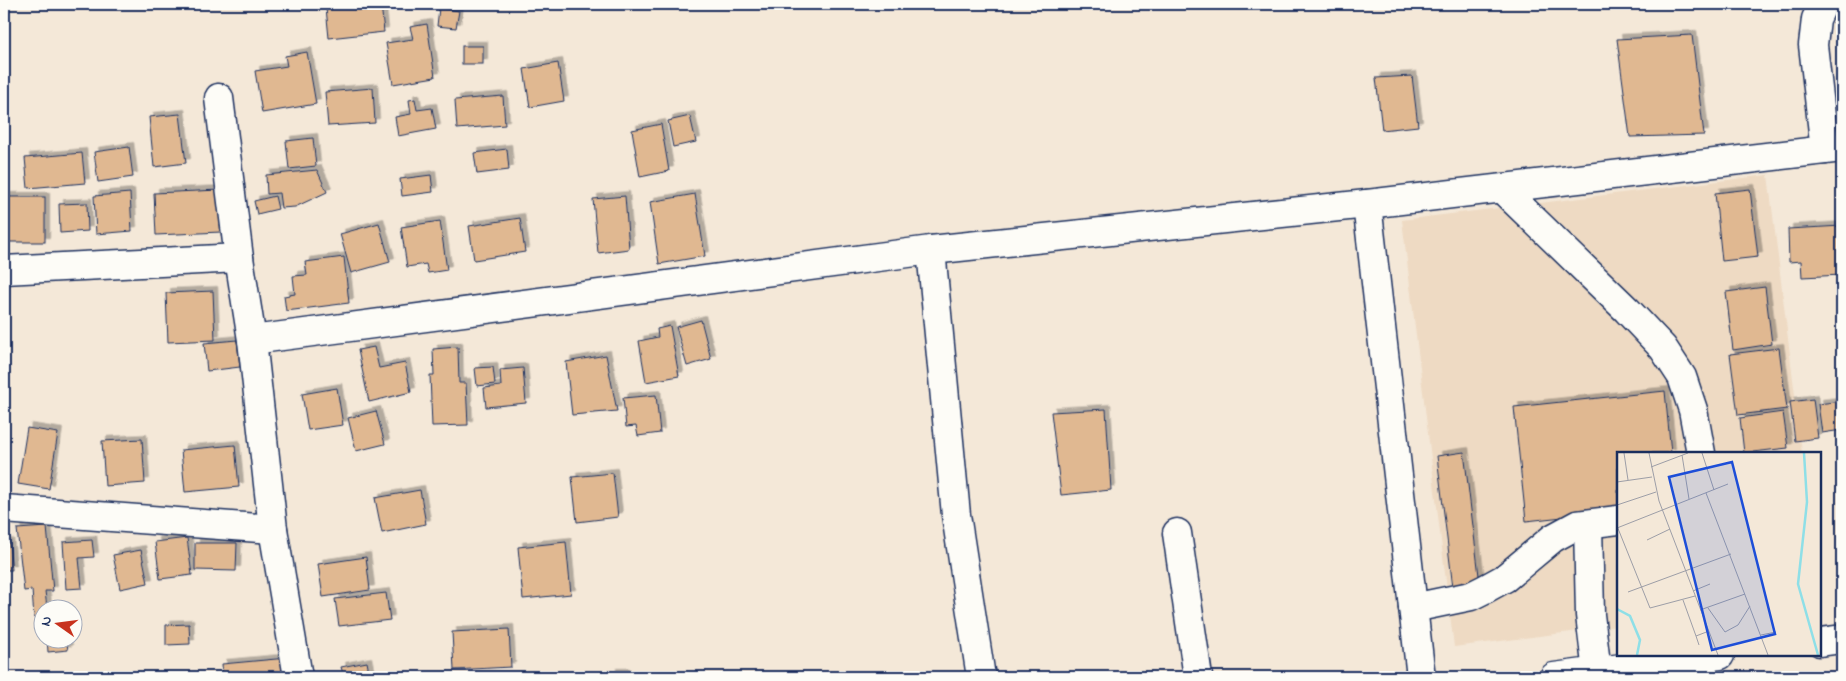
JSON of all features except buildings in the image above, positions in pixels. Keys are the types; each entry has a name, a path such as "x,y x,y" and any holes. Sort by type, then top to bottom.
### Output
{"street":[{"path":"252,340 931,250 1502,189 1834,149 1813,45 1816,19 1823,4"},
{"path":"219,98 239,258 252,340 273,529 298,677"},
{"path":"1502,189 1628,310 1663,348 1682,377 1693,410 1701,452"},
{"path":"1367,204 1421,677"},
{"path":"931,250 956,515 981,677"},
{"path":"4,270 239,258"},
{"path":"4,509 273,529"},
{"path":"1413,608 1471,596 1505,578 1553,538 1577,525 1617,520"},
{"path":"1588,524 1590,615 1597,672"},
{"path":"1177,533 1198,677"},
{"path":"1821,642 1842,639"},
{"path":"1554,677 1597,672 1651,671 1716,656"}],"shaded area":[{"path":"1768,175 1802,452 1617,452 1617,626 1454,647 1402,220"},
{"path":"1842,669 1842,677 1774,677"}]}
